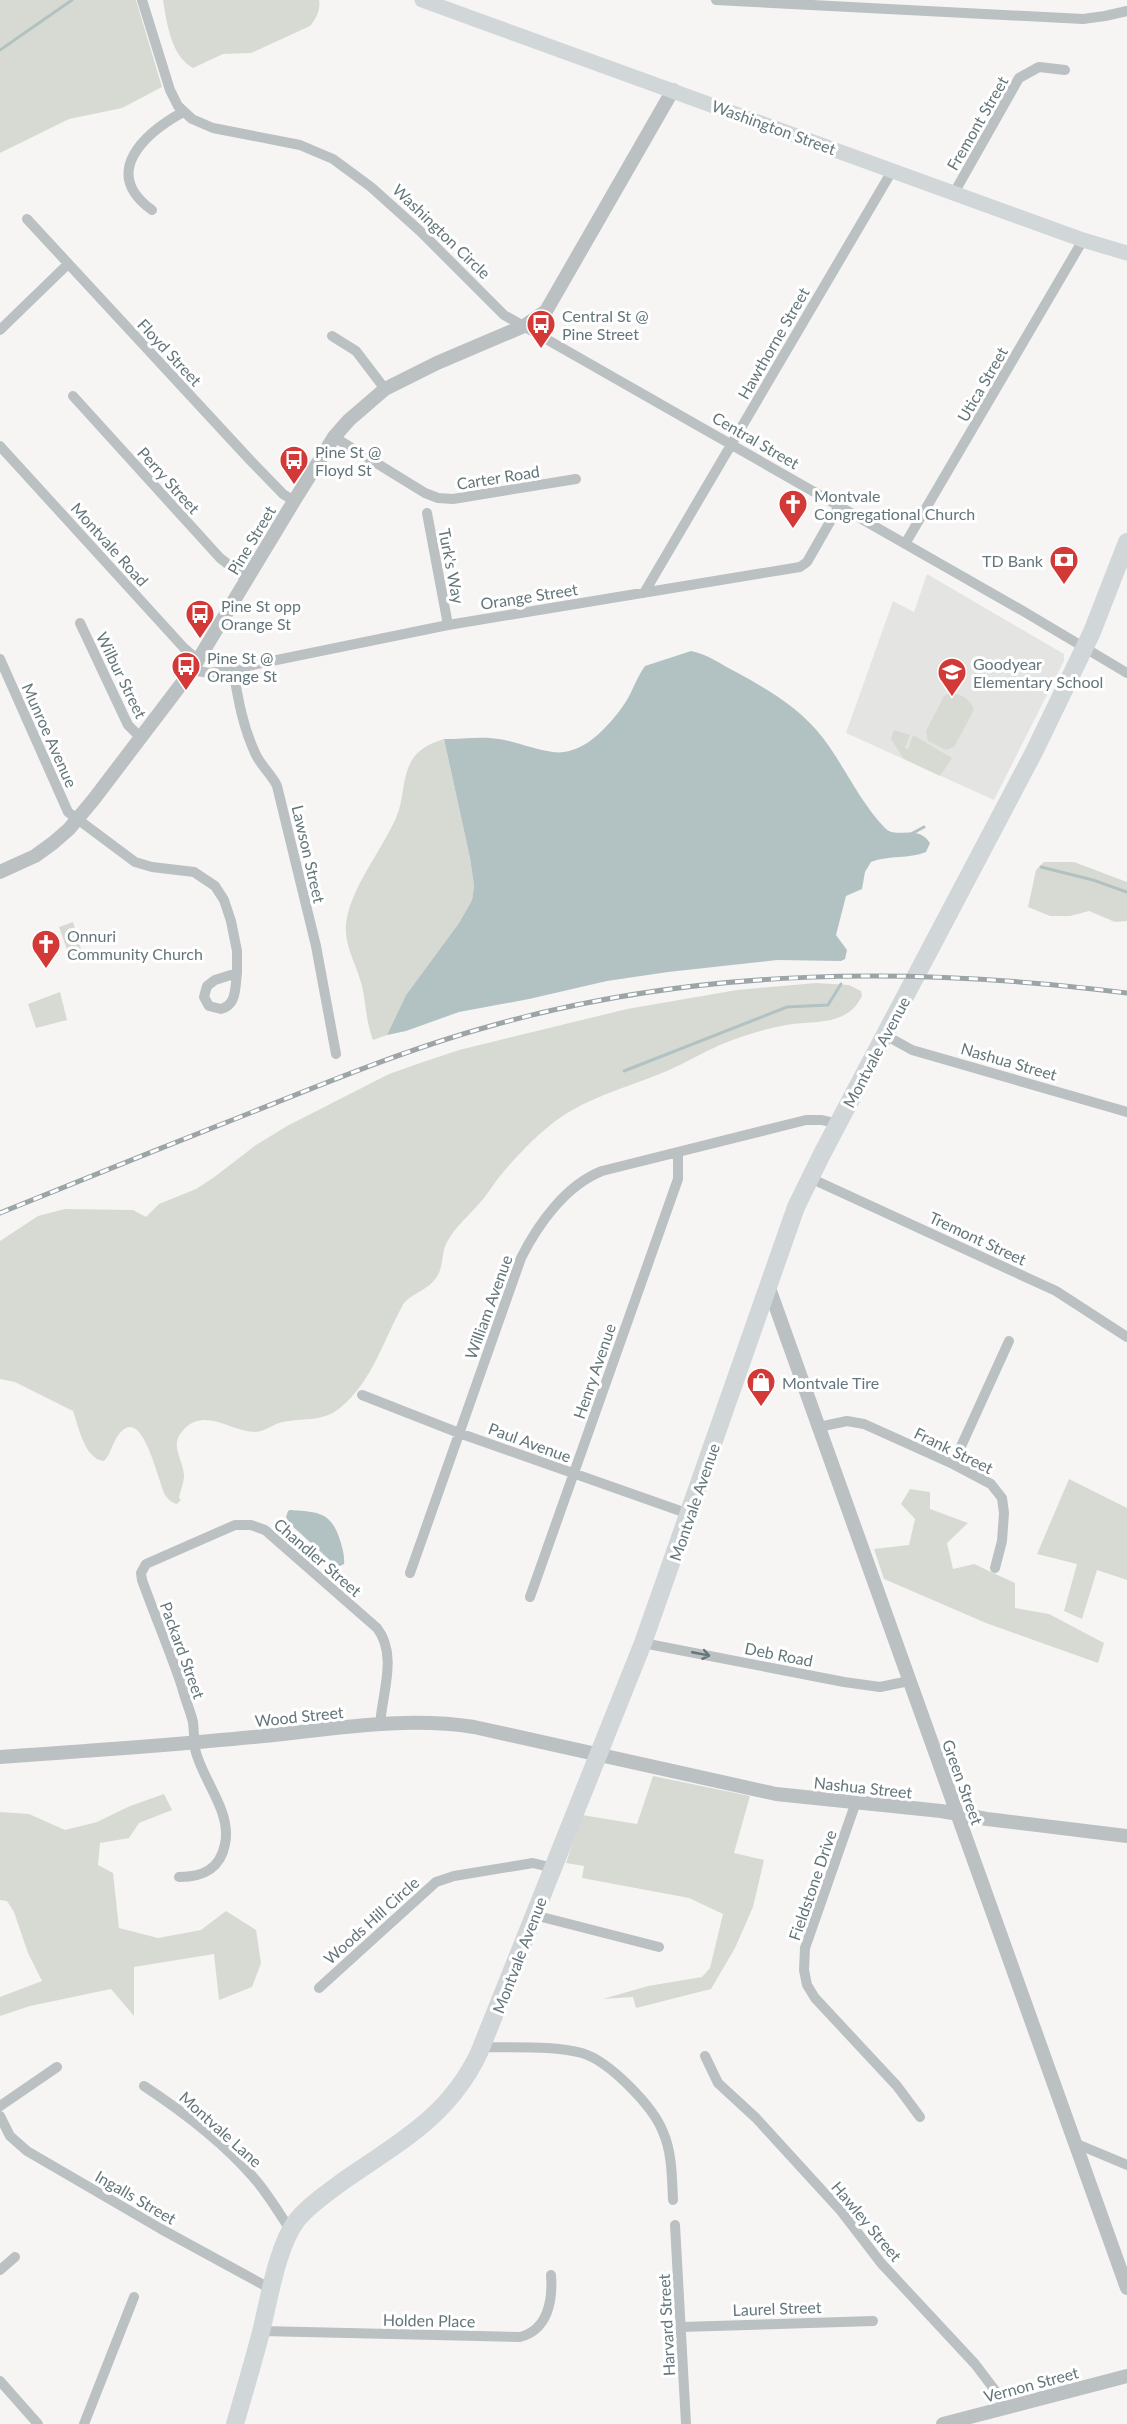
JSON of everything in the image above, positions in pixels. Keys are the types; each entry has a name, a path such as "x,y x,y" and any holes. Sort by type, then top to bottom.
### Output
{"main road":[{"name":"Washington Street","path":"422,0 1083,240 1127,253"},
{"name":"Montvale Avenue","path":"235,2424 271,2289 291,2232 301,2216 329,2192 418,2130 443,2107 465,2080 482,2048 643,1642 791,1220 838,1124 1034,752 1092,632 1127,542"}],"street":[{"path":"142,0 170,90 183,112 146,136 131,162 129,172 133,192 152,210"},
{"path":"716,0 1076,19 1127,11"},
{"name":"Fremont Street","path":"954,193 1019,78 1039,67 1065,70"},
{"path":"524,326 548,309 673,90"},
{"name":"Washington Circle","path":"183,112 196,122 207,126 300,145 333,159 371,187 420,231 501,312 524,326"},
{"name":"Hawthorne Street","path":"644,593 892,171"},
{"name":"Floyd Street","path":"27,219 258,469 283,494 294,501"},
{"name":"Utica Street","path":"905,544 1083,240"},
{"path":"0,330 68,264"},
{"name":"Pine Street","path":"0,872 43,850 60,837 77,820 141,738 195,665 334,437 356,413 385,389 437,363 524,326"},
{"name":"Central Street","path":"524,326 731,443 1127,673"},
{"path":"332,336 356,351 385,389"},
{"name":"Perry Street","path":"73,396 220,558 247,579"},
{"name":"Carter Road","path":"334,437 425,493 438,498 462,498 576,479"},
{"name":"Montvale Road","path":"0,446 187,651 195,665"},
{"name":"Orange Street","path":"195,665 209,673 448,625 804,566 839,506"},
{"name":"Turk's Way","path":"427,513 448,625"},
{"name":"Wilbur Street","path":"80,623 128,725 141,738"},
{"name":"Munroe Avenue","path":"0,659 66,809 77,820 135,862 149,867 194,872 215,886 224,900 233,928 237,951 237,973"},
{"name":"Lawson Street","path":"233,669 241,714 250,740 262,766 275,782 279,793 318,955 336,1054"},
{"name":"Nashua Street","path":"885,1035 912,1050 1127,1112"},
{"name":"William Avenue","path":"410,1573 521,1258 573,1188 595,1174 807,1120 818,1119 838,1124"},
{"name":"Henry Avenue","path":"530,1597 678,1179 678,1153"},
{"name":"Tremont Street","path":"810,1178 1047,1287 1081,1306 1127,1337"},
{"name":"Green Street","path":"769,1288 1127,2288"},
{"path":"953,1464 1009,1341"},
{"name":"Paul Avenue","path":"362,1395 459,1433 689,1514"},
{"name":"Frank Street","path":"819,1427 839,1422 857,1422 988,1482 1002,1498 1004,1513 1004,1530 996,1568"},
{"name":"Chandler Street","path":"142,1569 147,1563 235,1526 251,1525 266,1530 377,1628 383,1636 388,1655 380,1725"},
{"name":"Packard Street","path":"142,1569 142,1581 193,1722 196,1750 222,1817 226,1844 211,1871 201,1876 179,1877"},
{"name":"Deb Road","path":"643,1642 844,1682 880,1687 909,1681"},
{"name":"Wood Street","path":"0,1757 195,1743 427,1722 462,1725 599,1755"},
{"name":"Nashua Street","path":"599,1755 767,1792 956,1813 994,1820 1127,1836"},
{"name":"Fieldstone Drive","path":"856,1802 805,1948 803,1962 805,1977 819,2004 897,2086 920,2117"},
{"name":"Woods Hill Circle","path":"319,1988 436,1882 454,1876 533,1863 553,1868"},
{"path":"534,1915 659,1947"},
{"path":"482,2048 577,2052 593,2057 608,2067 647,2107 662,2129 669,2156 673,2199"},
{"name":"Hawley Street","path":"705,2056 718,2083 756,2118 841,2211 882,2263 975,2364 997,2393 1004,2408"},
{"path":"0,2106 57,2067"},
{"name":"Montvale Lane","path":"144,2086 175,2107 237,2161 259,2184 291,2232"},
{"name":"Ingalls Street","path":"0,2116 10,2136 27,2151 160,2229 271,2289"},
{"path":"1077,2144 1127,2165"},
{"name":"Harvard Street","path":"675,2225 686,2424"},
{"path":"0,2270 15,2257"},
{"name":"Holden Place","path":"261,2331 522,2336 535,2330 546,2318 551,2297 551,2275"},
{"path":"84,2424 134,2297"},
{"name":"Laurel Street","path":"681,2326 873,2321"},
{"name":"Vernon Street","path":"943,2424 1127,2376"},
{"path":"0,2381 38,2424"}],"shaded area":[{"path":"0,0 136,0 162,87 122,108 69,119 0,153"},
{"path":"163,0 319,0 319,7 318,14 310,26 251,53 223,54 193,68 186,63 175,48 168,29"},
{"name":"Goodyear Elementary School","path":"927,574 1064,654 1064,661 994,800 846,733 893,601 914,612"},
{"path":"691,651 709,657 772,693 794,709 823,738 867,807 885,828 895,833 919,834 930,843 926,852 871,862 865,872 862,889 846,896 836,935 847,950 845,959 841,961 777,960 607,981 459,1012 406,1031 387,1035 406,995 459,923 472,900 474,886 470,858 444,739 492,738 553,752 574,750 593,739 617,714 645,666"},
{"path":"949,693 965,698 974,710 954,747 946,750 928,741 926,731 944,696"},
{"path":"894,730 910,735 905,748 908,749 913,735 952,758 940,776 904,759 891,739"},
{"path":"444,739 470,858 474,886 472,900 459,923 406,995 387,1035 373,1040 360,978 347,940 348,912 359,884 396,818 410,764 424,748"},
{"path":"1044,862 1074,862 1127,882 1127,921 1115,922 1089,911 1070,916 1050,916 1028,907 1036,870"},
{"path":"73,922 83,956 71,961 59,927"},
{"path":"816,983 849,985 861,991 862,996 856,1006 839,1017 778,1027 736,1039 667,1071 575,1108 548,1127 511,1163 454,1231 446,1244 436,1278 404,1303 377,1358 351,1397 340,1408 326,1416 287,1421 258,1432 245,1431 207,1420 189,1425 181,1433 177,1444 184,1476 179,1498 181,1500 177,1504 166,1496 150,1452 138,1431 131,1427 123,1430 104,1461 97,1459 83,1441 73,1411 15,1382 0,1379 0,1241 38,1216 65,1209 133,1210 146,1217 159,1204 196,1189 256,1145 287,1126 389,1074 459,1050 627,1009 737,990"},
{"path":"60,992 67,1020 36,1028 28,1004"},
{"path":"1069,1479 1127,1508 1127,1580 1097,1570 1082,1619 1064,1611 1077,1564 1037,1554"},
{"path":"910,1489 930,1492 930,1509 968,1523 947,1543 953,1569 974,1564 1015,1583 1015,1608 1049,1614 1104,1643 1098,1663 986,1623 884,1579 874,1549 909,1545 915,1519 901,1504"},
{"path":"290,1510 322,1515 332,1523 340,1540 344,1564 340,1566 333,1563 289,1523 286,1517"},
{"path":"653,1776 750,1796 734,1853 764,1860 753,1907 735,1948 711,1989 636,2008 633,1997 603,1999 648,1986 702,1977 710,1968 723,1914 689,1898 582,1878 584,1866 566,1863 582,1815 637,1824"},
{"path":"164,1794 172,1810 139,1823 129,1838 100,1843 98,1865 113,1873 119,1928 158,1938 201,1930 226,1911 256,1930 261,1963 252,1987 219,2000 214,1954 134,1967 134,2016 111,1989 30,2006 0,2016 0,1997 42,1981 28,1953 14,1912 7,1901 0,1900 0,1812 29,1814 65,1830 97,1822 130,1806"}],"waterway":[{"path":"0,50 72,0"},
{"path":"911,834 924,827"},
{"path":"1041,867 1093,880 1127,892"},
{"path":"624,1071 787,1007 828,1005 841,984"}],"railway":[{"path":"0,1213 395,1057 456,1036 566,1007 645,993 725,983 806,977 967,978 1127,993"}],"place":[{"name":"Central St @ Pine Street","path":"541,350"},
{"name":"Pine St @ Floyd St","path":"294,486"},
{"name":"Montvale Congregational Church","path":"793,530"},
{"name":"TD Bank","path":"1064,586"},
{"name":"Pine St opp Orange St","path":"200,640"},
{"name":"Pine St @ Orange St","path":"186,692"},
{"name":"Goodyear Elementary School","path":"952,698"},
{"name":"Onnuri Community Church","path":"46,970"},
{"name":"Montvale Tire","path":"761,1408"}]}
